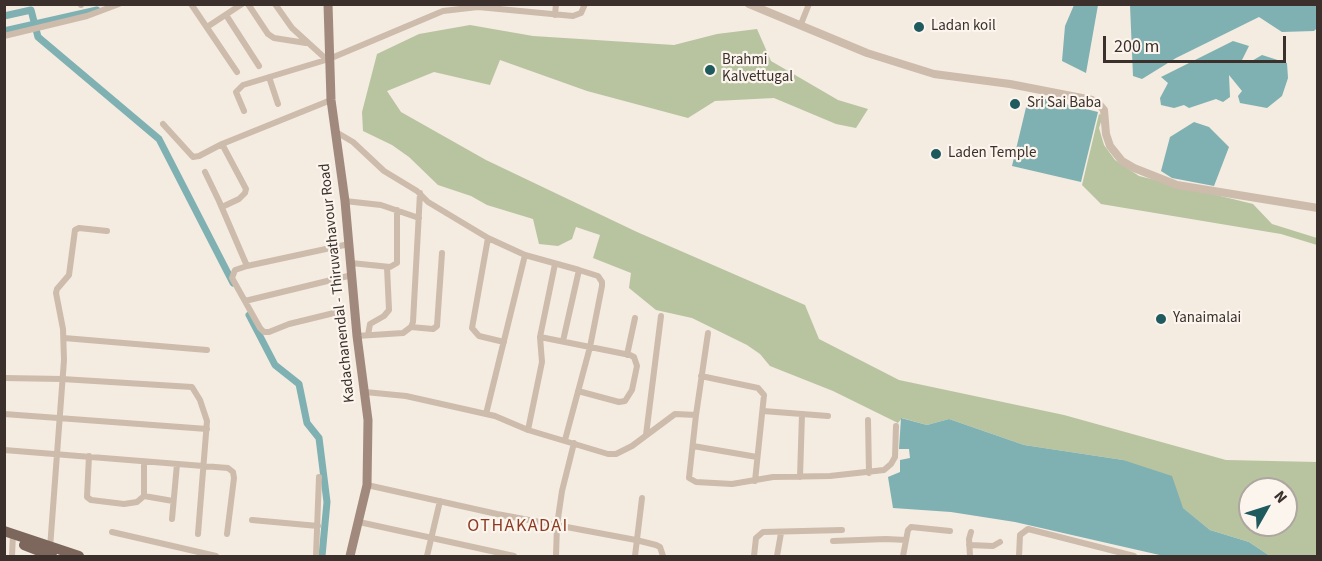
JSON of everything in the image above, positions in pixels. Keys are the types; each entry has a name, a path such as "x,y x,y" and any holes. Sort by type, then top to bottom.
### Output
{"main road":[{"name":"Kadachanendal - Thiruvathavour Road","path":"328,4 331,100 345,201 357,336 365,392 368,443 367,485 350,556"},
{"path":"9,536 50,553 79,556"}],"street":[{"path":"4,36 87,16 119,4"},
{"path":"191,4 237,72"},
{"path":"207,27 242,4"},
{"path":"248,4 268,34 274,38 307,43"},
{"path":"275,4 292,28 328,59"},
{"path":"555,15 556,4"},
{"path":"244,111 236,92 243,85 328,59 443,8 478,7 555,15 578,15 584,9 585,4"},
{"path":"749,4 867,53 934,74 1010,84 1092,100 1104,110 1106,134 1110,146 1122,161 1134,168 1177,184 1317,208"},
{"path":"801,24 809,4"},
{"path":"226,15 259,66"},
{"path":"269,77 278,104"},
{"path":"164,124 193,157 331,100"},
{"path":"336,132 353,142 384,171 420,193 428,202 488,238 525,255 598,276 602,282 590,347 565,440"},
{"path":"222,144 246,189 239,199 222,207"},
{"path":"205,172 247,266"},
{"path":"411,327 420,193"},
{"path":"345,201 381,205 419,218"},
{"path":"351,264 394,266 399,260 397,210"},
{"path":"50,553 64,338 56,293 69,275 73,232 79,228 107,231"},
{"path":"488,238 472,328 476,335 504,342"},
{"path":"334,314 307,319 264,332 232,275 235,270 247,266 349,244"},
{"path":"357,336 403,333 411,327 433,329 438,326 442,254"},
{"path":"486,414 525,255"},
{"path":"528,430 542,362 540,337 555,264"},
{"path":"368,335 370,324 388,313 389,310 387,267"},
{"path":"562,341 579,270"},
{"path":"245,301 352,275"},
{"path":"646,435 661,316"},
{"path":"627,355 635,318"},
{"path":"708,333 688,474 692,481 732,484 773,477 869,473 884,470 895,457 896,426"},
{"path":"540,337 634,357 637,366 632,390 625,401 619,402 578,391"},
{"path":"64,338 207,350"},
{"path":"701,376 758,388 764,395 755,481"},
{"path":"4,378 192,387 205,411 207,429 198,534"},
{"path":"365,392 406,396 486,414 528,430 608,454 616,454 632,446 675,414 696,415"},
{"path":"763,411 828,416"},
{"path":"4,414 207,429"},
{"path":"800,477 802,414"},
{"path":"868,420 869,473"},
{"path":"556,556 557,525 562,491 573,443"},
{"path":"693,446 757,457"},
{"path":"4,450 228,468 233,472 227,534"},
{"path":"88,456 86,494 89,499 132,503 140,501 144,496 144,462"},
{"path":"172,519 177,464"},
{"path":"316,556 319,477"},
{"path":"367,485 636,540 660,547 663,556"},
{"path":"144,496 173,501"},
{"path":"635,556 642,498"},
{"path":"427,556 440,501"},
{"path":"252,520 318,526"},
{"path":"359,522 514,556"},
{"path":"903,556 908,530 913,526 950,531"},
{"path":"1019,556 1020,535 1028,529 1134,556"},
{"path":"754,556 758,535 763,532 842,530"},
{"path":"112,532 216,556"},
{"path":"970,556 969,545 972,532"},
{"path":"777,556 781,533"},
{"path":"9,536 12,556"},
{"path":"832,541 906,540"},
{"path":"969,545 993,546 1000,542"}],"green space":[{"path":"470,25 533,36 674,45 717,34 757,29 771,61 838,100 868,109 856,128 836,124 774,98 715,101 688,118 587,91 500,60 490,85 434,72 387,91 401,112 486,160 637,232 805,305 819,339 899,380 1064,415 1226,460 1317,462 1317,556 1270,556 1249,542 1210,530 1123,460 1024,445 949,419 927,425 902,418 898,423 833,391 770,366 760,354 747,345 692,318 656,310 629,288 631,273 593,258 600,235 576,227 572,239 558,246 539,244 533,219 487,205 471,196 438,185 409,157 392,145 363,131 362,112 377,54 419,34"},
{"path":"1099,114 1103,116 1099,128 1104,145 1115,160 1139,176 1253,204 1272,224 1317,238 1317,245 1281,234 1101,204 1082,185"}],"water":[{"path":"1074,5 1098,5 1086,73 1062,61 1065,26"},
{"path":"1130,5 1317,5 1317,28 1314,31 1282,32 1259,17 1176,58 1142,79 1133,76"},
{"path":"1233,41 1249,46 1241,62 1250,62 1262,55 1287,63 1288,78 1282,96 1267,108 1240,103 1238,96 1242,91 1229,75 1230,97 1223,102 1216,99 1189,108 1184,105 1174,108 1161,105 1160,98 1168,83 1161,77"},
{"path":"1029,95 1098,112 1081,182 1012,166"},
{"path":"1194,122 1209,127 1229,147 1214,186 1172,178 1161,171 1170,137"},
{"path":"901,418 927,425 949,419 1024,445 1123,460 1172,476 1183,508 1210,530 1249,542 1270,556 1164,556 1015,522 951,512 893,508 888,477 900,472 900,460 910,458 909,449 899,449"}],"waterway":[{"path":"4,16 31,10 38,37 159,139 233,283"},
{"path":"4,31 97,10"},
{"path":"249,315 275,365 299,384 307,423 319,438 327,502 322,556"}],"place":[{"name":"Ladan koil","path":"919,27"},
{"name":"Brahmi Kalvettugal","path":"710,70"},
{"name":"Sri Sai Baba","path":"1015,104"},
{"name":"Laden Temple","path":"936,154"},
{"name":"Yanaimalai","path":"1161,319"}],"district":[{"name":"OTHAKADAI","path":"518,527"}]}
